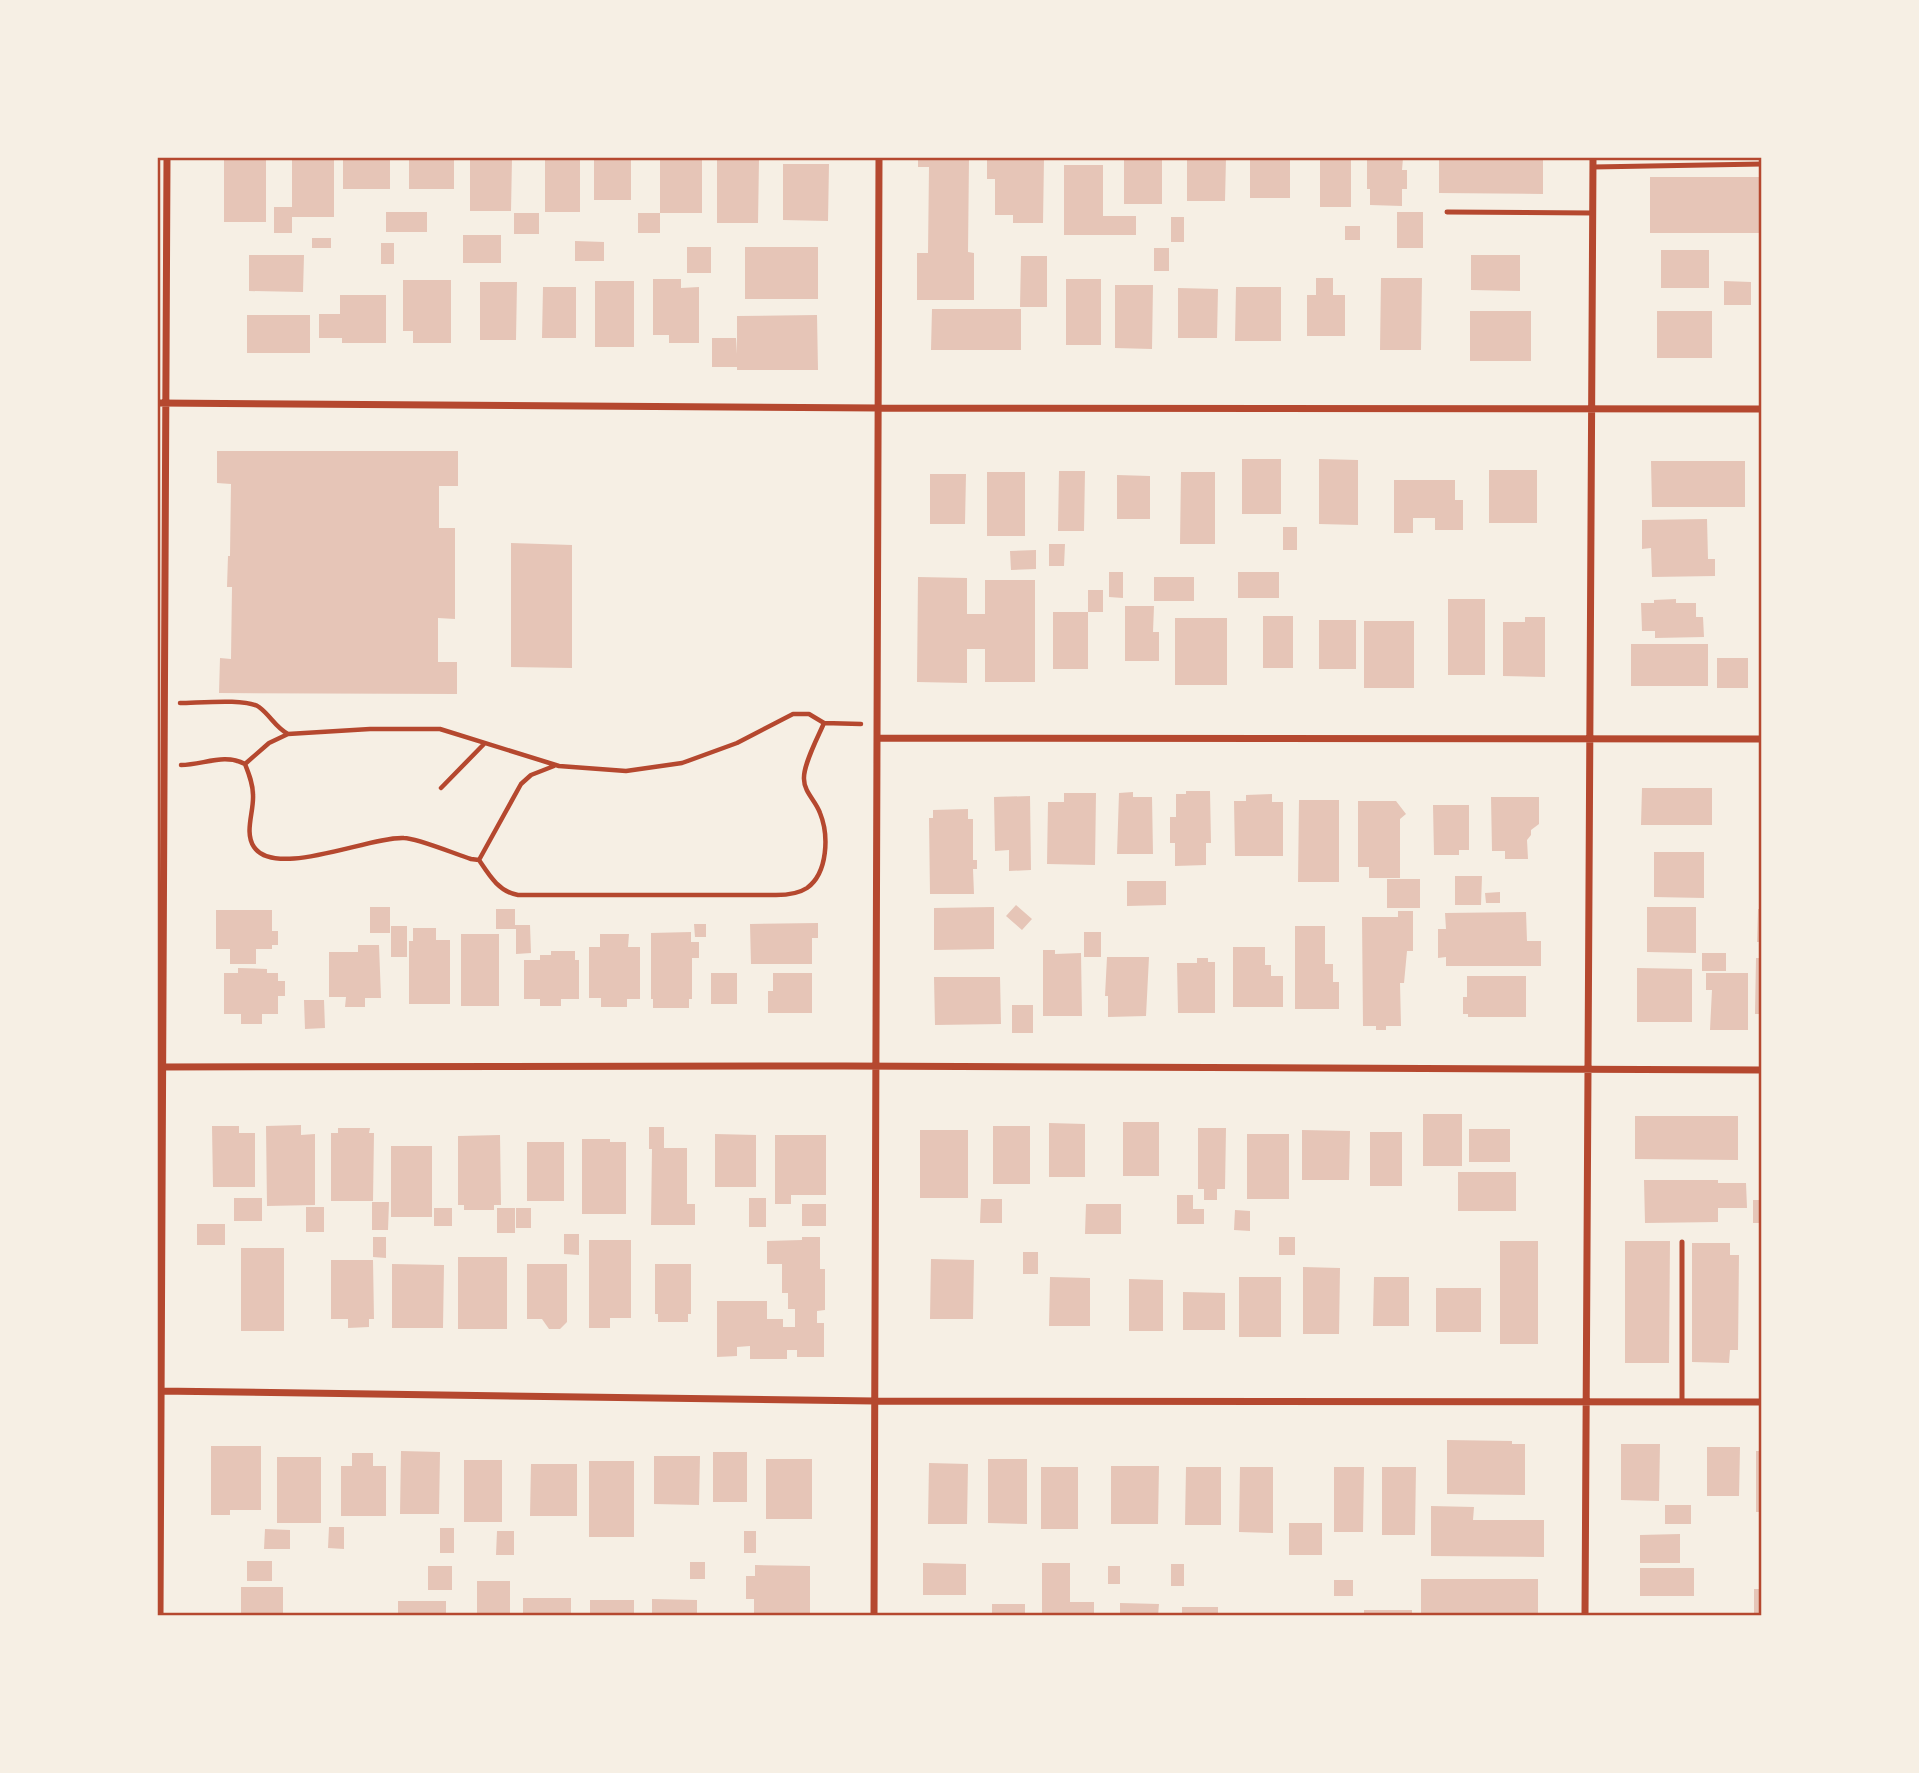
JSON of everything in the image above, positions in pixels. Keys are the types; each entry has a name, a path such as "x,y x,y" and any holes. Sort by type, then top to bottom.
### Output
{"street":[{"path":"160,1615 160,1067 165,765 161,733 165,703 167,158"},
{"path":"874,1615 879,158"},
{"path":"1585,1615 1593,158"},
{"path":"158,403 879,408 1762,409"},
{"path":"878,738 1762,740"},
{"path":"160,1067 875,1066 1762,1070"},
{"path":"160,1391 874,1401 1762,1402"}],"lane":[{"path":"1592,167 1762,164"},
{"path":"1447,212 1592,213"},
{"path":"1682,1242 1682,1401"}],"path":[{"path":"165,703 241,703 258,706 277,728 288,734"},
{"path":"245,764 269,743 288,734 370,729 440,729 559,766 626,771 681,763 737,743 793,714 809,714 824,723 860,723 878,738"},
{"path":"165,765 198,765 223,759 245,764 254,793 249,827 253,845 262,856 270,859 290,859 404,838 479,860 500,887 510,894 792,894 807,888 817,878 823,866 825,849 821,813 804,780 824,723"},
{"path":"441,788 484,744"},
{"path":"479,860 521,784 539,771 559,766"}],"building":[{"path":"292,158 334,158 334,217 292,217 292,233 274,233 274,207 292,207"},
{"path":"343,158 390,158 390,189 343,189"},
{"path":"409,158 454,158 454,189 409,189"},
{"path":"470,158 512,158 511,211 470,211"},
{"path":"545,158 580,158 580,212 545,212"},
{"path":"594,158 631,158 631,200 594,200"},
{"path":"660,158 702,158 702,213 660,213"},
{"path":"918,158 969,158 968,252 974,253 974,300 917,300 917,253 928,253 929,167 918,167"},
{"path":"987,158 1044,158 1043,223 1013,223 1013,215 995,215 995,179 987,179"},
{"path":"1124,158 1162,158 1162,204 1124,204"},
{"path":"1187,158 1226,158 1225,201 1187,201"},
{"path":"1250,158 1290,158 1290,198 1250,198"},
{"path":"1320,158 1351,158 1351,207 1320,207"},
{"path":"1367,158 1403,158 1402,170 1407,170 1407,189 1402,189 1402,206 1370,205"},
{"path":"1439,158 1543,158 1543,194 1439,193"},
{"path":"224,159 266,159 266,222 224,222"},
{"path":"717,159 759,159 758,223 717,223"},
{"path":"783,164 829,164 828,221 783,220"},
{"path":"1064,165 1103,165 1103,216 1136,216 1136,235 1064,235"},
{"path":"1650,177 1762,177 1762,233 1650,233"},
{"path":"386,212 427,212 427,232 386,232"},
{"path":"1397,212 1423,212 1423,248 1397,248"},
{"path":"514,213 539,213 539,234 514,234"},
{"path":"638,213 660,213 660,233 638,233"},
{"path":"1171,217 1184,217 1184,242 1171,242"},
{"path":"1345,226 1360,226 1360,240 1345,240"},
{"path":"463,235 501,235 501,263 463,263"},
{"path":"312,238 331,238 331,248 312,248"},
{"path":"575,241 604,242 604,261 575,261"},
{"path":"381,243 394,243 394,264 381,264"},
{"path":"687,247 711,247 711,273 687,273"},
{"path":"745,247 818,247 818,299 745,299"},
{"path":"1154,248 1169,248 1169,271 1154,271"},
{"path":"1661,250 1709,250 1709,288 1661,288"},
{"path":"249,255 304,255 303,292 249,291"},
{"path":"1471,255 1520,255 1520,291 1471,290"},
{"path":"1021,256 1047,256 1047,307 1020,307"},
{"path":"1316,278 1333,278 1333,295 1345,295 1345,336 1307,336 1307,295 1316,295"},
{"path":"1381,278 1422,278 1421,350 1380,350"},
{"path":"653,279 681,279 681,288 699,287 699,343 669,343 669,335 653,335"},
{"path":"1066,279 1101,279 1101,345 1066,345"},
{"path":"403,280 451,280 451,343 413,343 413,331 403,331"},
{"path":"595,281 634,281 634,347 595,347"},
{"path":"1724,281 1751,282 1751,305 1724,305"},
{"path":"480,282 517,282 516,340 480,340"},
{"path":"1115,285 1153,285 1152,349 1115,348"},
{"path":"543,287 576,287 576,338 542,338"},
{"path":"1236,287 1281,287 1281,341 1235,341"},
{"path":"1178,288 1218,289 1217,338 1178,338"},
{"path":"340,295 386,295 386,343 342,343 342,338 319,338 319,314 340,314"},
{"path":"932,309 1021,309 1021,350 931,350"},
{"path":"1470,311 1531,311 1531,361 1470,361"},
{"path":"1657,311 1712,311 1712,358 1657,358"},
{"path":"247,315 310,315 310,353 247,353"},
{"path":"817,315 818,370 737,370 737,367 712,367 712,338 736,338 737,354 737,316"},
{"path":"217,451 458,451 458,486 439,486 439,528 455,528 455,619 438,618 438,662 457,662 457,694 219,693 220,658 231,659 232,587 227,587 231,484 217,483"},
{"path":"1242,459 1281,459 1281,514 1242,514"},
{"path":"1319,459 1358,460 1358,525 1319,524"},
{"path":"1651,461 1745,461 1745,507 1652,507"},
{"path":"1489,470 1537,470 1537,523 1489,523"},
{"path":"1059,471 1085,471 1084,531 1058,531"},
{"path":"987,472 1025,472 1025,536 987,536"},
{"path":"1181,472 1215,472 1215,544 1180,544"},
{"path":"930,474 966,474 965,524 930,524"},
{"path":"1117,475 1150,476 1150,519 1117,519"},
{"path":"1394,480 1455,480 1455,500 1463,500 1463,530 1435,530 1435,518 1413,518 1413,533 1394,533"},
{"path":"1707,519 1708,559 1715,559 1715,576 1652,577 1651,548 1642,549 1642,520"},
{"path":"1283,527 1297,527 1297,550 1283,550"},
{"path":"511,543 572,545 572,668 511,667"},
{"path":"1049,544 1065,544 1064,566 1049,566"},
{"path":"1036,550 1036,569 1011,570 1010,551"},
{"path":"1109,572 1123,572 1123,598 1109,597"},
{"path":"1238,572 1279,572 1279,598 1238,598"},
{"path":"918,577 967,578 967,614 985,614 985,580 1035,580 1035,682 985,682 985,649 967,649 967,683 917,682"},
{"path":"1154,577 1194,577 1194,601 1154,601"},
{"path":"1088,590 1103,590 1103,612 1088,612"},
{"path":"1448,599 1485,599 1485,675 1448,675"},
{"path":"1676,599 1676,603 1696,603 1696,617 1703,617 1704,637 1655,638 1655,631 1642,631 1641,603"},
{"path":"1125,606 1154,606 1153,632 1159,632 1159,661 1125,661"},
{"path":"1053,612 1088,612 1088,669 1053,669"},
{"path":"1263,616 1293,616 1293,668 1263,668"},
{"path":"1525,617 1545,617 1545,677 1503,676 1503,622 1525,622"},
{"path":"1175,618 1227,618 1227,685 1175,685"},
{"path":"1319,620 1356,620 1356,669 1319,669"},
{"path":"1364,621 1414,621 1414,688 1364,688"},
{"path":"1631,644 1708,644 1708,686 1631,686"},
{"path":"1717,658 1748,658 1748,688 1717,688"},
{"path":"1642,788 1712,788 1712,825 1641,825"},
{"path":"1186,791 1210,791 1211,843 1206,843 1206,865 1175,866 1175,843 1170,843 1170,817 1176,817 1176,794 1186,794"},
{"path":"1133,792 1133,797 1152,797 1153,854 1117,854 1119,793"},
{"path":"1064,793 1096,793 1095,865 1047,864 1048,802 1064,802"},
{"path":"1272,794 1272,802 1283,802 1283,856 1235,856 1234,801 1246,801 1246,795"},
{"path":"1030,796 1031,870 1009,871 1009,850 995,851 994,797"},
{"path":"1491,797 1539,797 1539,824 1531,830 1527,840 1528,859 1505,859 1505,851 1492,851"},
{"path":"1299,800 1339,800 1339,882 1298,882"},
{"path":"1358,801 1396,801 1406,814 1400,819 1400,878 1369,878 1369,867 1358,867"},
{"path":"1433,805 1469,805 1469,850 1459,850 1459,855 1434,855"},
{"path":"968,809 968,819 973,819 973,860 977,860 977,869 973,869 974,894 930,894 929,818 933,818 933,810"},
{"path":"1654,852 1704,852 1704,898 1654,897"},
{"path":"1455,876 1482,876 1481,905 1455,905"},
{"path":"1387,879 1420,879 1420,908 1387,908"},
{"path":"1127,881 1166,881 1166,905 1127,906"},
{"path":"1500,892 1500,903 1486,903 1485,893"},
{"path":"1016,905 1032,919 1022,930 1006,916"},
{"path":"370,907 390,907 390,933 370,933"},
{"path":"994,907 994,949 934,950 934,908"},
{"path":"1647,907 1696,907 1696,953 1647,952"},
{"path":"496,909 515,909 515,925 530,925 531,953 516,954 516,929 496,929"},
{"path":"1758,909 1762,909 1762,942 1757,942"},
{"path":"216,910 272,910 272,931 278,931 278,945 272,945 272,949 256,949 256,964 230,964 230,949 216,949"},
{"path":"1398,911 1413,911 1413,951 1407,951 1404,983 1400,983 1401,1026 1386,1026 1386,1030 1376,1030 1376,1026 1363,1026 1362,917 1398,917"},
{"path":"1526,912 1527,941 1541,941 1541,966 1446,966 1446,957 1438,958 1438,929 1446,929 1445,913"},
{"path":"818,923 818,938 812,938 812,964 751,964 750,924"},
{"path":"694,924 706,924 706,937 695,937"},
{"path":"391,926 407,926 407,957 391,957"},
{"path":"1295,926 1325,926 1325,964 1333,964 1333,982 1339,982 1339,1009 1295,1009"},
{"path":"413,928 436,928 436,940 450,940 450,1004 409,1004 409,941 413,941"},
{"path":"691,932 691,942 699,942 699,958 692,958 692,999 689,999 689,1008 653,1008 651,933"},
{"path":"1084,932 1101,932 1101,957 1084,957"},
{"path":"461,934 499,934 499,1006 461,1006"},
{"path":"600,934 629,934 628,947 640,947 640,999 627,999 627,1007 601,1007 601,998 589,998 589,947 600,947"},
{"path":"358,945 379,945 381,998 365,998 365,1007 345,1007 346,997 329,997 329,952 358,952"},
{"path":"1233,947 1265,947 1265,965 1271,965 1271,976 1283,976 1283,1007 1233,1007"},
{"path":"1043,950 1055,950 1055,954 1081,953 1082,1016 1043,1016"},
{"path":"551,951 575,951 575,960 579,960 579,999 561,999 561,1006 540,1006 540,999 524,999 524,960 540,960 540,955 551,955"},
{"path":"1702,953 1726,953 1726,971 1702,971"},
{"path":"1107,957 1149,957 1146,1016 1108,1017 1108,996 1105,996"},
{"path":"1197,958 1208,958 1208,962 1215,962 1215,1013 1178,1013 1177,963 1197,963"},
{"path":"1756,958 1762,958 1762,1014 1755,1014"},
{"path":"238,968 267,969 267,973 278,973 278,981 285,981 285,996 278,996 278,1014 262,1014 262,1024 241,1024 241,1014 224,1014 224,973 238,973"},
{"path":"1637,968 1692,969 1692,1022 1637,1022"},
{"path":"711,973 737,973 737,1004 711,1004"},
{"path":"773,973 812,973 812,1013 768,1013 768,991 773,991"},
{"path":"1706,973 1748,973 1748,1030 1710,1030 1712,990 1706,990"},
{"path":"1467,976 1526,976 1526,1017 1468,1017 1468,1014 1463,1014 1463,997 1467,997"},
{"path":"934,977 1000,977 1001,1024 935,1025"},
{"path":"304,1000 324,1000 325,1028 305,1029"},
{"path":"1012,1005 1033,1005 1033,1033 1012,1033"},
{"path":"1423,1114 1462,1114 1462,1166 1423,1166"},
{"path":"1635,1116 1738,1116 1738,1160 1635,1159"},
{"path":"1123,1122 1159,1122 1159,1176 1123,1176"},
{"path":"1049,1123 1085,1124 1085,1177 1049,1177"},
{"path":"301,1125 301,1135 315,1134 315,1205 267,1206 266,1126"},
{"path":"212,1126 239,1126 239,1133 255,1133 255,1187 213,1187"},
{"path":"993,1126 1030,1126 1030,1184 993,1184"},
{"path":"649,1127 664,1127 664,1148 687,1148 687,1204 695,1204 695,1225 651,1225 652,1149 649,1149"},
{"path":"338,1128 370,1128 369,1133 374,1133 373,1201 331,1201 331,1133 338,1133"},
{"path":"1198,1128 1226,1128 1225,1189 1217,1189 1217,1200 1204,1200 1204,1189 1198,1189"},
{"path":"1469,1129 1510,1129 1510,1162 1469,1162"},
{"path":"920,1130 968,1130 968,1198 920,1198"},
{"path":"1302,1130 1350,1131 1349,1180 1302,1180"},
{"path":"1370,1132 1402,1132 1402,1186 1370,1186"},
{"path":"715,1134 756,1135 756,1187 715,1187"},
{"path":"1247,1134 1289,1134 1289,1199 1247,1199"},
{"path":"500,1135 501,1205 494,1205 494,1210 464,1210 464,1205 458,1205 458,1136"},
{"path":"775,1135 826,1135 826,1195 791,1195 791,1204 775,1204"},
{"path":"582,1139 626,1142 626,1214 582,1214"},
{"path":"527,1142 564,1142 564,1201 527,1201"},
{"path":"391,1146 432,1146 432,1217 391,1217"},
{"path":"1458,1172 1516,1172 1516,1211 1458,1211"},
{"path":"1644,1180 1718,1180 1718,1183 1746,1183 1747,1208 1718,1208 1718,1222 1645,1223"},
{"path":"1177,1195 1193,1195 1193,1209 1204,1209 1204,1224 1177,1224"},
{"path":"234,1198 262,1198 262,1221 234,1221"},
{"path":"749,1198 766,1198 766,1227 749,1227"},
{"path":"981,1199 1002,1199 1002,1223 980,1223"},
{"path":"1753,1200 1762,1200 1762,1223 1753,1223"},
{"path":"372,1202 389,1202 388,1230 372,1230"},
{"path":"802,1204 826,1204 826,1226 802,1226"},
{"path":"1086,1204 1121,1204 1121,1234 1085,1234"},
{"path":"306,1207 324,1207 324,1232 306,1232"},
{"path":"434,1208 452,1208 452,1226 434,1226"},
{"path":"497,1208 515,1208 515,1233 497,1233"},
{"path":"516,1208 531,1208 531,1228 516,1228"},
{"path":"1235,1210 1250,1211 1250,1231 1234,1230"},
{"path":"197,1224 225,1224 225,1245 197,1245"},
{"path":"564,1234 579,1234 579,1255 564,1254"},
{"path":"373,1237 386,1237 386,1258 373,1257"},
{"path":"802,1237 820,1237 820,1269 825,1269 825,1310 817,1311 817,1323 824,1323 824,1357 797,1357 797,1350 787,1350 787,1359 750,1359 750,1346 737,1347 737,1356 717,1357 717,1301 767,1301 767,1319 783,1319 783,1327 795,1327 795,1309 788,1309 788,1293 782,1293 782,1264 767,1264 767,1241 802,1240"},
{"path":"1279,1237 1295,1237 1295,1255 1279,1255"},
{"path":"589,1240 631,1240 631,1318 610,1318 610,1328 589,1328"},
{"path":"1500,1241 1538,1241 1538,1344 1500,1344"},
{"path":"1625,1241 1670,1241 1669,1363 1625,1363"},
{"path":"1692,1243 1730,1243 1730,1255 1739,1255 1738,1350 1730,1350 1729,1363 1692,1362"},
{"path":"241,1248 284,1248 284,1331 241,1331"},
{"path":"1023,1252 1038,1252 1038,1274 1023,1274"},
{"path":"458,1257 507,1257 507,1329 458,1329"},
{"path":"931,1259 974,1260 973,1319 930,1319"},
{"path":"331,1260 373,1260 374,1319 369,1319 369,1327 348,1328 348,1319 331,1319"},
{"path":"392,1264 444,1265 443,1328 392,1328"},
{"path":"527,1264 567,1264 567,1322 560,1329 549,1329 542,1319 527,1319"},
{"path":"655,1264 691,1264 691,1314 688,1314 688,1322 658,1322 658,1314 655,1314"},
{"path":"1303,1267 1340,1268 1339,1334 1303,1334"},
{"path":"1050,1277 1090,1278 1090,1326 1049,1326"},
{"path":"1239,1277 1281,1277 1281,1337 1239,1337"},
{"path":"1374,1277 1409,1277 1409,1326 1373,1326"},
{"path":"1129,1279 1163,1280 1163,1331 1129,1331"},
{"path":"1436,1288 1481,1288 1481,1332 1436,1332"},
{"path":"1183,1292 1225,1293 1225,1330 1183,1330"},
{"path":"1447,1440 1512,1441 1512,1444 1525,1444 1525,1495 1447,1494"},
{"path":"1621,1444 1660,1444 1659,1501 1621,1500"},
{"path":"211,1446 261,1446 261,1510 230,1510 230,1515 211,1515"},
{"path":"1707,1447 1740,1447 1739,1496 1707,1496"},
{"path":"401,1451 440,1452 439,1514 400,1514"},
{"path":"1756,1451 1762,1451 1762,1512 1756,1512"},
{"path":"713,1452 747,1452 747,1502 713,1502"},
{"path":"352,1453 373,1453 373,1466 386,1466 386,1516 341,1516 341,1466 352,1466"},
{"path":"654,1456 700,1456 699,1505 654,1504"},
{"path":"277,1457 321,1457 321,1523 277,1523"},
{"path":"766,1459 812,1459 812,1519 766,1519"},
{"path":"988,1459 1027,1459 1027,1524 988,1523"},
{"path":"464,1460 502,1460 502,1522 464,1522"},
{"path":"589,1461 634,1461 634,1537 589,1537"},
{"path":"929,1463 968,1464 967,1524 928,1524"},
{"path":"531,1464 577,1464 577,1516 530,1516"},
{"path":"1111,1466 1159,1466 1158,1524 1111,1524"},
{"path":"1041,1467 1078,1467 1078,1529 1041,1529"},
{"path":"1186,1467 1221,1467 1221,1525 1185,1525"},
{"path":"1240,1467 1273,1467 1273,1533 1239,1532"},
{"path":"1334,1467 1364,1467 1363,1532 1334,1532"},
{"path":"1382,1467 1416,1467 1415,1535 1382,1535"},
{"path":"1665,1505 1691,1505 1691,1524 1665,1524"},
{"path":"1431,1506 1474,1507 1473,1520 1544,1520 1544,1557 1431,1556"},
{"path":"1289,1523 1322,1523 1322,1555 1289,1555"},
{"path":"329,1527 344,1527 344,1549 328,1548"},
{"path":"440,1528 454,1528 454,1553 440,1553"},
{"path":"265,1529 290,1530 290,1549 264,1549"},
{"path":"497,1531 514,1531 514,1555 496,1555"},
{"path":"744,1531 756,1531 756,1553 744,1553"},
{"path":"1680,1534 1680,1563 1640,1563 1640,1535"},
{"path":"247,1561 272,1561 272,1581 247,1581"},
{"path":"690,1562 705,1562 705,1579 690,1579"},
{"path":"923,1563 966,1564 966,1595 923,1595"},
{"path":"1042,1563 1070,1563 1070,1602 1094,1602 1094,1616 1042,1616"},
{"path":"1171,1564 1184,1564 1184,1586 1171,1586"},
{"path":"755,1565 810,1566 810,1616 754,1616 754,1599 746,1599 746,1576 755,1576"},
{"path":"428,1566 452,1566 452,1590 428,1590"},
{"path":"1108,1566 1120,1566 1120,1584 1108,1584"},
{"path":"1640,1568 1694,1568 1694,1596 1640,1596"},
{"path":"1421,1579 1538,1579 1538,1616 1421,1616"},
{"path":"1334,1580 1353,1580 1353,1596 1334,1596"},
{"path":"477,1581 510,1581 510,1616 477,1616"},
{"path":"241,1587 283,1587 283,1616 241,1616"},
{"path":"1754,1589 1762,1589 1762,1616 1754,1616"},
{"path":"523,1598 571,1598 571,1616 523,1616"},
{"path":"652,1599 697,1600 697,1616 652,1616"},
{"path":"590,1600 634,1600 634,1616 590,1616"},
{"path":"398,1601 446,1601 446,1616 398,1616"},
{"path":"1120,1603 1159,1604 1158,1616 1120,1616"},
{"path":"992,1604 1025,1604 1025,1616 992,1616"},
{"path":"1182,1607 1218,1607 1218,1616 1182,1616"},
{"path":"1364,1610 1412,1610 1412,1616 1364,1616"}]}
